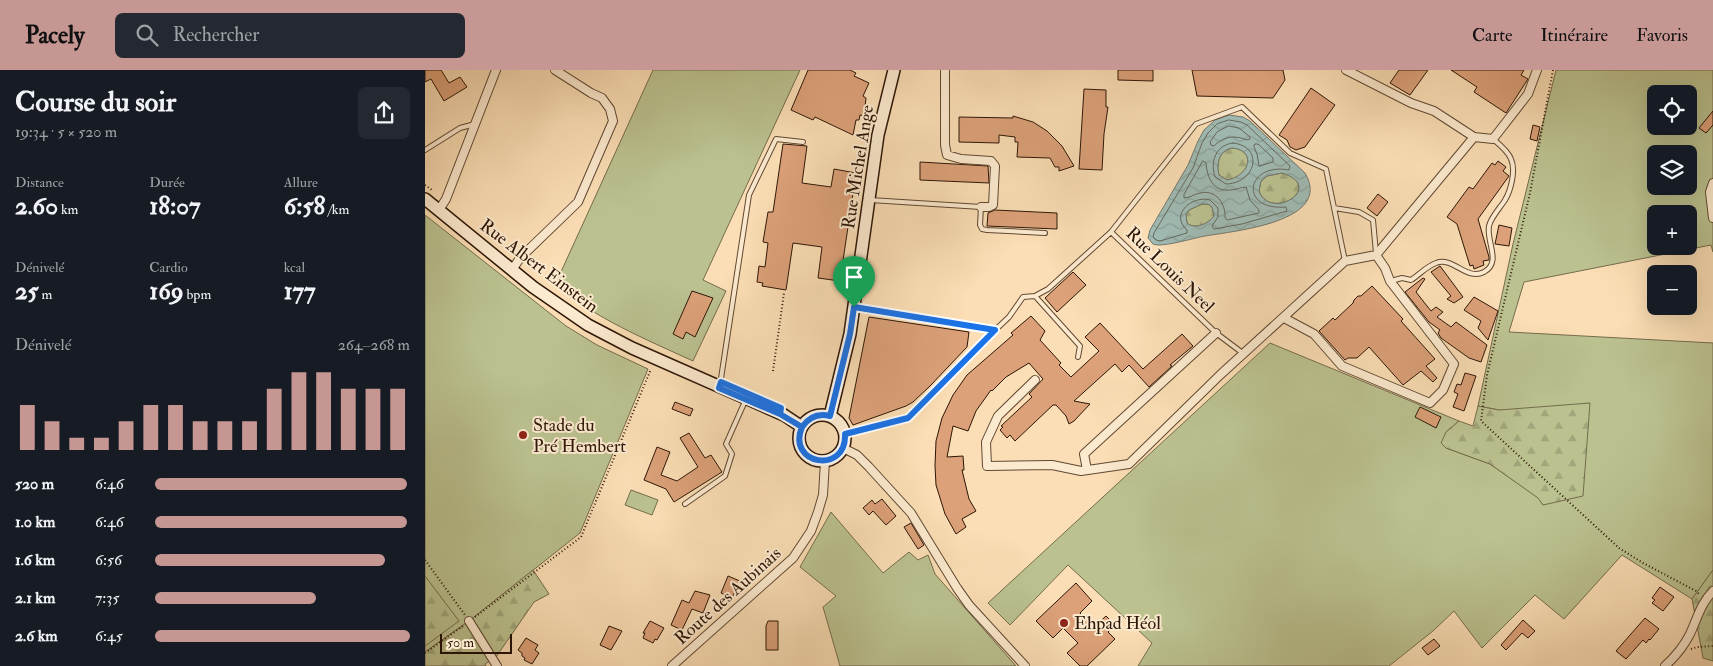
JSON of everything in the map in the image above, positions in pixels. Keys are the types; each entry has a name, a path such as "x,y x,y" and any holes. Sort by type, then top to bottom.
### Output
{"street":[{"path":"439,210 446,199 496,70"},
{"path":"512,270 520,258 578,202 613,121 610,109 603,98 555,70"},
{"name":"Rue Michel Ange","path":"830,416 850,334 878,135 894,70"},
{"path":"1346,70 1411,102 1434,111 1474,137 1493,139 1528,94 1537,70"},
{"path":"945,71 946,153 956,158 991,161 995,166 993,205 981,207"},
{"path":"1035,380 998,416 985,442 987,466 1052,465 1081,471 1129,464 1345,261 1376,255 1474,137"},
{"path":"1713,183 1711,192 1713,218"},
{"name":"Rue Albert Einstein","path":"425,199 554,303 587,325 719,388 784,415 802,427"},
{"path":"1284,318 1314,334 1342,366 1430,403 1443,390 1454,364 1390,281 1385,268 1376,255"},
{"path":"1087,470 1084,454 1216,333"},
{"path":"818,415 830,416 840,422 845,434 843,448 834,458 825,461 812,458 802,449 799,438 802,427 811,418 818,415"},
{"path":"843,448 857,455 911,513 969,605 1025,666"},
{"name":"Route des Aubinais","path":"672,666 793,558 811,531 819,512 823,495 825,461"},
{"path":"1665,666 1677,655 1689,635 1705,599 1713,591"},
{"path":"469,621 497,666"}],"lane":[{"path":"1111,232 1196,124 1242,107 1290,153 1326,169 1345,261"},
{"path":"425,150 460,128 475,124"},
{"path":"719,388 749,195 776,138 803,142"},
{"path":"1390,281 1402,278 1411,280 1437,262 1446,262 1465,272 1474,274 1483,272 1491,266 1494,259 1488,236 1489,224 1507,198 1513,170 1511,158 1493,139"},
{"path":"870,200 981,207 980,225 982,229 1045,233"},
{"path":"1334,208 1359,212 1373,220 1376,255"},
{"name":"Rue Louis Neel","path":"845,434 908,418 1009,317 1023,297 1035,296 1048,289 1111,232 1216,333 1244,354"},
{"path":"1035,296 1080,346 1078,357"},
{"path":"854,307 995,330"},
{"path":"685,504 725,476 733,454 726,444 746,400"}],"path":[{"path":"1553,70 1530,193 1487,375 1481,421 1619,548 1643,564 1696,591 1705,599"},
{"path":"425,185 446,199"},
{"path":"773,371 783,293"},
{"path":"425,653 581,537 653,365"},
{"path":"425,560 469,621"},
{"path":"1677,655 1697,647 1713,646"}],"green space":[{"path":"653,70 800,70 703,280 726,291 693,361 604,318 555,285"},
{"path":"1556,70 1713,70 1713,252 1711,245 1697,248 1697,205 1647,205 1647,255 1660,255 1524,282 1509,332 1713,343 1713,570 1692,599 1622,555 1564,619 1535,595 1482,648 1454,611 1433,631 1389,666 1138,666 1152,643 1068,565 1010,625 988,603 1270,343 1459,421 1446,432 1446,448 1490,464 1539,498 1543,505 1499,410 1478,406 1513,244"},
{"path":"1232,148 1245,153 1247,163 1241,174 1227,180 1219,175 1218,162 1224,152"},
{"path":"1282,173 1294,179 1299,186 1297,193 1283,203 1265,200 1259,191 1261,181 1267,176"},
{"path":"1202,204 1208,204 1212,207 1214,216 1201,225 1194,226 1187,223 1186,215 1189,210"},
{"name":"Stade du Pré Hembert","path":"425,215 566,326 597,345 648,369 580,533 469,621 425,652"},
{"path":"1590,403 1583,496 1543,505 1538,498 1490,464 1446,448 1441,443 1446,432 1459,421 1473,426 1478,406 1499,410"},
{"path":"631,490 658,500 652,515 625,505"},
{"path":"831,512 883,573 909,552 918,560 928,555 935,574 1016,666 840,666 823,607 836,596 800,567"},
{"path":"533,570 549,594 534,602 496,657 485,664 486,666 425,666 425,652 469,621"},
{"path":"1713,570 1713,661 1703,658 1692,599"},
{"path":"425,576 459,621 425,646"}],"water":[{"path":"1229,115 1243,117 1250,121 1305,173 1310,190 1306,203 1294,213 1257,227 1170,244 1153,244 1148,238 1150,230 1188,165 1204,130 1215,120","holes":["1232,148 1245,153 1247,163 1241,174 1227,180 1219,175 1218,162 1221,155","1282,173 1294,179 1299,186 1297,193 1283,203 1265,200 1259,191 1261,181 1267,176","1202,204 1208,204 1212,207 1214,216 1205,224 1194,226 1187,223 1186,215 1189,210"]}],"building":[{"path":"425,70 441,70 449,83 460,77 467,87 444,101 431,79 425,82"},
{"path":"808,70 850,70 856,73 854,76 869,83 863,96 866,98 864,116 860,115 859,120 856,120 853,135 815,117 813,120 791,110"},
{"path":"1118,70 1153,70 1153,81 1118,80"},
{"path":"1192,70 1283,70 1285,80 1273,98 1197,96"},
{"path":"1399,70 1428,70 1410,95 1390,83"},
{"path":"1451,70 1524,70 1521,75 1528,79 1506,113 1474,92 1477,87"},
{"path":"1311,88 1335,105 1305,147 1296,150 1290,147 1287,140 1279,135"},
{"path":"1084,89 1106,90 1106,107 1108,107 1102,170 1079,169"},
{"path":"1713,111 1713,125 1706,133 1699,128"},
{"path":"1013,116 1033,122 1047,131 1062,146 1074,166 1059,171 1059,167 1055,167 1050,158 1017,157 1018,142 1015,142 1015,137 999,135 999,143 959,142 959,117 1013,118"},
{"path":"1533,125 1540,127 1537,141 1530,139"},
{"path":"783,144 807,146 802,183 831,187 834,169 856,173 840,281 818,278 822,247 793,243 786,290 762,286 763,283 757,282 759,266 765,267 768,243 763,242 768,212 773,212"},
{"path":"1498,161 1506,167 1503,171 1509,176 1478,219 1489,260 1483,261 1484,265 1474,269 1473,265 1470,266 1457,224 1447,217 1469,187 1473,189 1492,163 1495,165"},
{"path":"920,162 988,166 989,183 920,180"},
{"path":"1378,194 1388,202 1377,216 1367,208"},
{"path":"995,210 1057,213 1057,229 987,226 988,213"},
{"path":"1499,225 1512,228 1509,246 1495,244"},
{"path":"1440,266 1463,297 1454,303 1447,299 1451,296 1431,272"},
{"path":"1073,272 1086,285 1057,312 1045,298"},
{"path":"1423,278 1425,279 1416,292 1431,311 1436,307 1443,312 1437,317 1451,327 1456,322 1487,345 1481,362 1469,358 1441,338 1438,333 1440,330 1429,322 1405,292"},
{"path":"1372,286 1403,319 1401,321 1435,359 1426,366 1437,378 1433,382 1421,371 1403,385 1369,347 1357,358 1345,360 1319,331 1333,318 1335,320 1358,296 1361,296"},
{"path":"692,291 713,298 695,337 686,332 683,339 673,334"},
{"path":"1474,297 1498,311 1488,340 1478,328 1481,321 1464,310"},
{"path":"1031,316 1045,331 1040,340 1071,377 1099,351 1085,337 1100,323 1143,369 1182,334 1193,346 1170,365 1172,366 1149,387 1129,365 1122,372 1115,364 1074,401 1090,404 1074,421 1069,424 1066,416 1056,405 1053,405 1015,441 1010,435 1007,438 1000,430 1003,427 1001,426 1032,397 1029,394 1043,379 1029,363 1006,377 991,390 976,411 968,431 953,426 947,457 963,456 964,470 962,470 969,499 976,511 962,519 966,527 956,534 945,514 936,485 936,441 942,418 953,395 967,375 1013,335 1011,333"},
{"path":"869,317 969,332 967,347 913,402 853,425 849,418"},
{"path":"1465,373 1476,376 1464,411 1453,407 1458,394 1454,392 1457,384 1461,385"},
{"path":"675,402 693,409 690,416 672,409"},
{"path":"1420,407 1441,417 1436,428 1415,417"},
{"path":"689,433 705,458 711,455 722,472 674,502 666,489 644,480 657,447 670,452 661,475 677,481 698,467 680,438"},
{"path":"882,499 896,516 886,525 873,511 869,515 863,508 872,500 875,504"},
{"path":"911,523 924,545 918,549 904,527"},
{"path":"728,576 740,581 732,598 721,593"},
{"name":"Ehpad Héol","path":"1076,583 1092,601 1080,613 1094,627 1106,616 1115,625 1108,632 1115,639 1087,666 1080,666 1067,653 1078,643 1063,628 1053,638 1036,621"},
{"path":"1660,587 1674,597 1663,611 1652,603 1655,600 1652,598"},
{"path":"695,591 710,595 703,613 692,609 682,630 671,625 682,600 689,603"},
{"path":"1645,618 1659,629 1646,643 1643,640 1626,659 1616,651"},
{"path":"1523,620 1535,631 1528,638 1522,633 1506,650 1501,645"},
{"path":"650,621 664,628 653,643 643,638 645,633 643,633"},
{"path":"768,621 778,621 778,650 766,650 766,626"},
{"path":"609,626 622,631 611,650 600,645"},
{"path":"526,638 538,645 535,650 539,653 532,664 524,660 525,658 522,656 522,653 518,650"},
{"path":"1434,639 1440,646 1428,655 1422,648"}],"place":[{"name":"Stade du Pré Hembert","path":"523,435"},
{"name":"Ehpad Héol","path":"1064,623"}],"route":[{"path":"854,307 850,334 830,416 818,415 805,422 802,427 780,414 719,388 721,382 781,408 780,414 784,415 802,427 799,438 802,449 806,454 817,460 825,461 839,454 845,444 845,434 908,418 946,380 951,372 995,330 854,307"}]}
